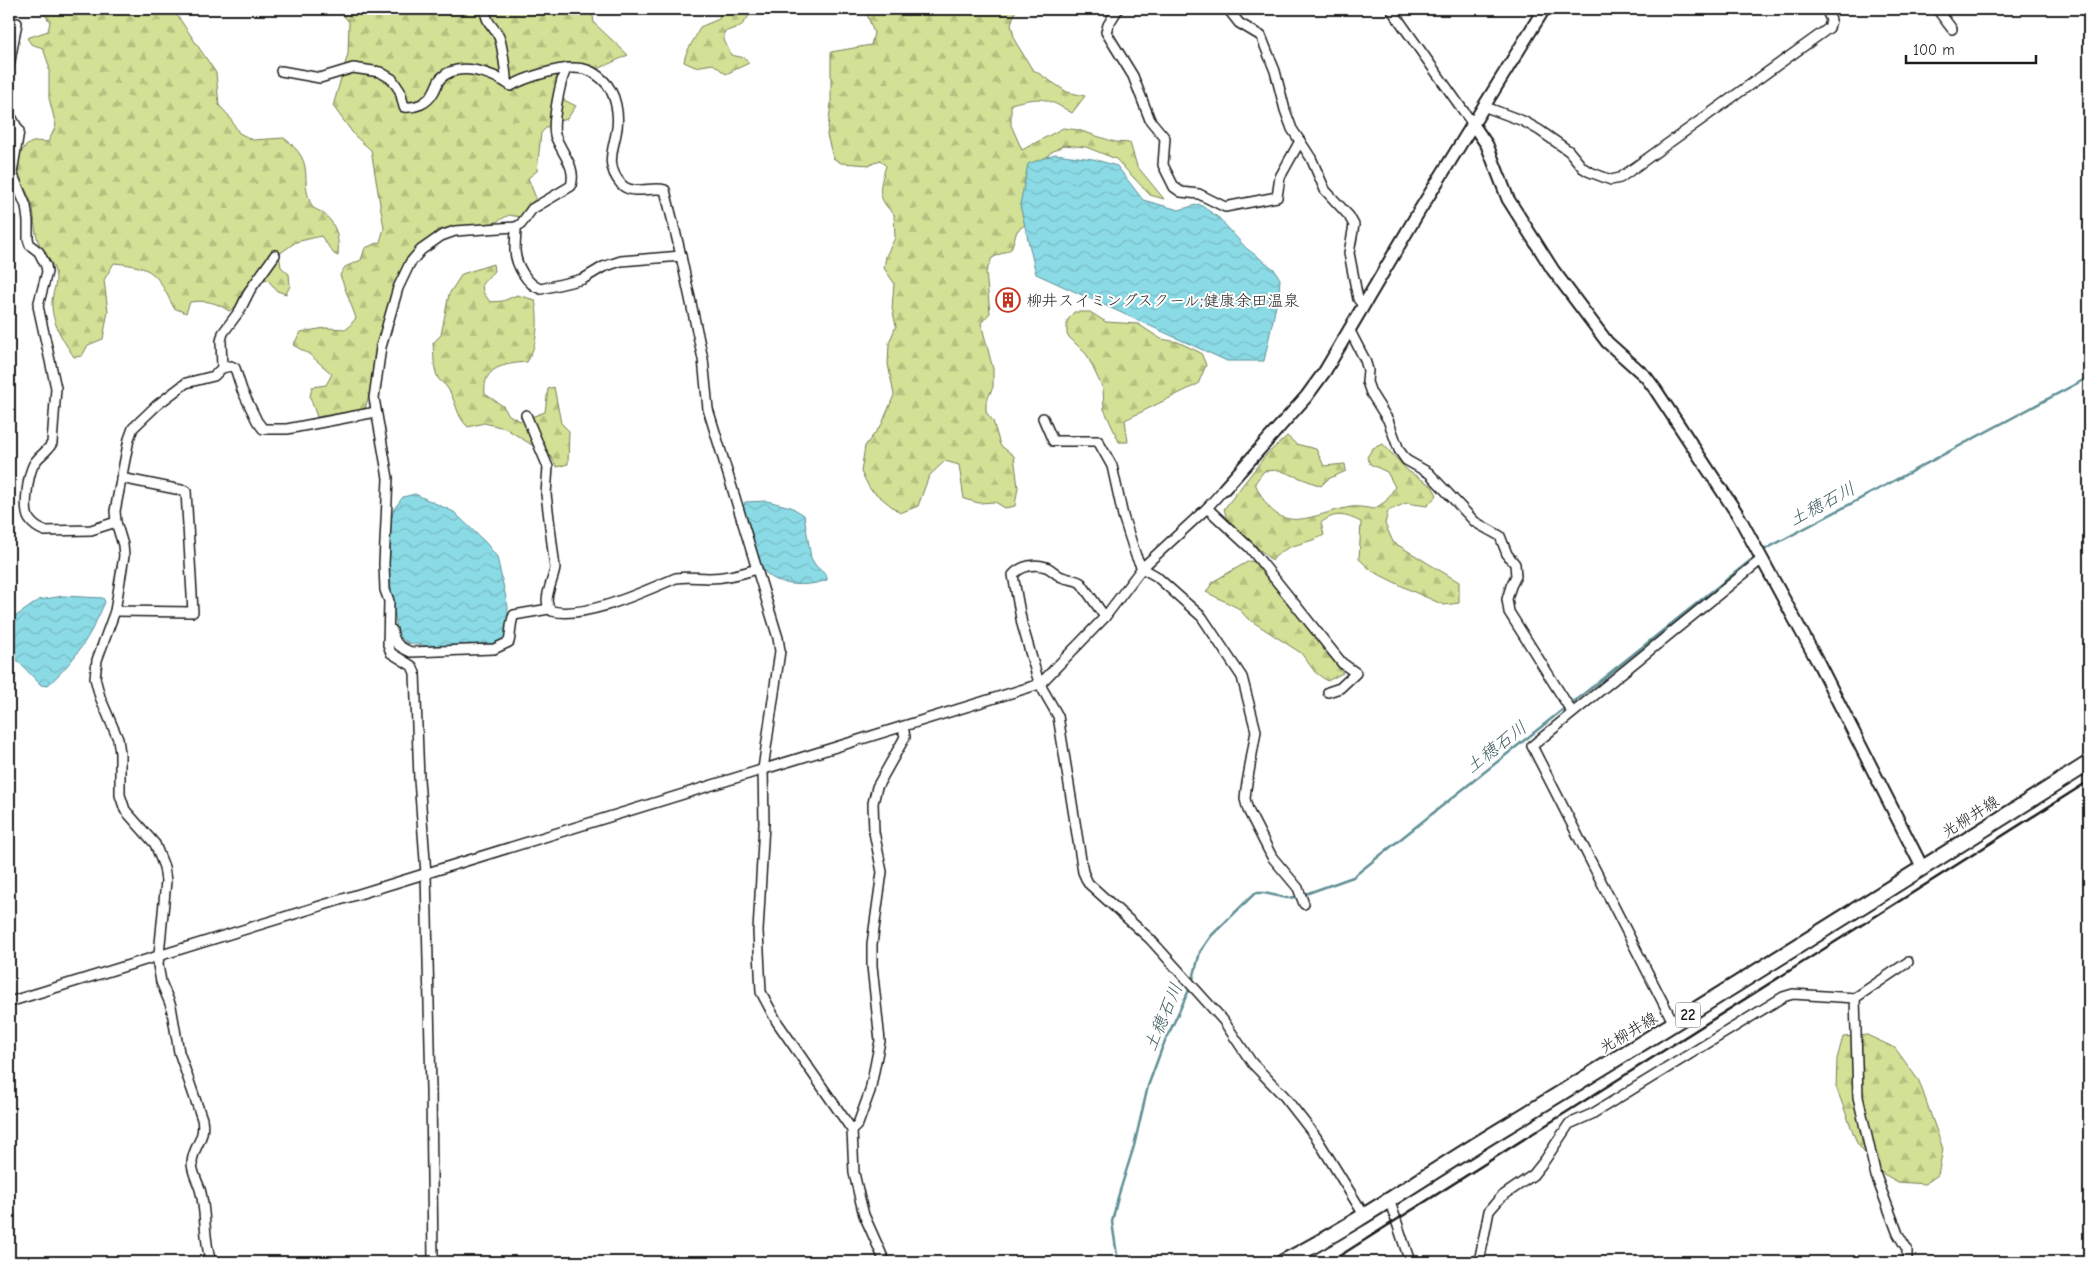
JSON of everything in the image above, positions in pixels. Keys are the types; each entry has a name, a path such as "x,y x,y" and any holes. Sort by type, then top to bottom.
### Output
{"main road":[{"name":"光柳井線","path":"1283,1262 1364,1215 1674,1024 2089,763"}],"street":[{"path":"486,9 489,23 500,39 504,70 507,77 506,82"},
{"path":"1118,9 1106,32 1133,76 1150,120 1165,138 1162,165 1174,188 1181,192 1199,194 1225,207 1247,201 1270,200 1277,197 1280,177 1300,141"},
{"path":"1228,9 1239,23 1261,36 1275,70 1292,129 1312,158 1325,190 1349,216 1354,225 1349,253 1358,299 1364,305"},
{"path":"1391,9 1487,145 1508,199 1532,239 1607,342 1646,377 1655,389 1738,515 1856,734 1922,867"},
{"path":"9,1002 1040,684 1051,675 1104,617 1142,568 1207,508 1306,397 1350,331 1472,123 1544,9"},
{"path":"1483,106 1523,121 1540,130 1569,151 1583,168 1590,172 1610,180 1620,178 1829,28 1830,20 1826,9"},
{"path":"1937,9 1952,29"},
{"path":"9,66 17,23"},
{"path":"281,71 320,78 353,68 380,72 392,79 400,91 404,108 412,108 423,104 433,94 438,81 449,72 472,70 496,76 511,86 548,71 584,68 593,71 608,85 612,92 617,121 611,164 622,185 629,189 665,190 705,371 708,409 780,651 763,769 764,824 758,930 761,992 777,1022 852,1130 854,1173 860,1199 864,1215 885,1262"},
{"path":"432,1262 431,1079 426,874 419,779 415,673 412,666 391,653 388,645 389,600 385,590 384,531 388,478 374,398 382,347 398,288 410,263 421,250 432,241 455,231 516,227 521,224 532,209 571,186 573,181 570,165 554,133 559,89 562,76 567,68"},
{"path":"9,114 19,131 12,173 26,206 28,239 30,245 39,252 46,266 47,272 39,298 39,312 56,388 52,443 49,449 36,461 31,471 27,512 30,520 38,529 45,531 91,530 116,522"},
{"path":"516,227 517,260 525,276 536,287 542,289 583,279 603,267 621,261 681,256"},
{"path":"222,368 221,341 223,333 275,255"},
{"path":"1350,331 1365,360 1368,370 1367,382 1371,393 1388,420 1399,450 1406,460 1429,473 1475,522 1500,536 1507,554 1515,564 1516,576 1510,586 1507,599 1509,612 1569,708"},
{"path":"211,1262 203,1206 192,1169 195,1152 202,1137 203,1124 179,1052 170,1006 161,982 158,965 166,881 164,867 156,844 125,810 120,795 118,739 100,697 95,678 97,660 115,611 124,556 123,545 116,522 121,478 129,438 133,428 176,389 186,383 214,376 222,368 231,366 235,368 242,390 263,429 287,429 376,412"},
{"path":"526,415 548,467 546,494 555,568 548,594 549,608"},
{"path":"1043,418 1053,441 1098,441 1112,466 1124,516 1136,556 1142,568 1156,576 1191,605 1202,617 1242,676 1256,731 1245,799 1248,810 1272,857 1296,884 1302,900"},
{"path":"115,611 193,612 186,491 121,478"},
{"path":"1207,508 1250,548 1342,663 1356,673 1351,680 1340,688 1328,692"},
{"path":"1674,1024 1532,746 1569,708 1762,559"},
{"path":"1104,617 1081,583 1076,580 1062,577 1041,566 1029,566 1018,569 1013,575 1022,624 1040,684 1058,716 1080,862 1088,883 1102,898 1150,939 1223,1020 1252,1063 1284,1096 1316,1137 1364,1215"},
{"path":"388,627 392,630 393,640 399,647 411,652 494,650 509,642 514,615 549,608 559,613 578,611 604,606 676,578 687,576 719,578 757,569"},
{"path":"852,1130 858,1124 870,1091 880,1041 872,966 872,944 882,872 874,832 873,803 876,787 905,737 903,727"},
{"path":"1479,1262 1489,1211 1501,1197 1533,1175 1569,1124 1592,1114 1783,997 1793,994 1855,998 1908,962"},
{"path":"1855,998 1860,1112 1876,1176 1898,1234 1907,1249 1907,1262"},
{"path":"1389,1199 1410,1262"}],"green space":[{"path":"41,9 176,9 177,15 216,73 219,105 229,116 239,133 253,140 284,138 301,156 313,208 320,211 331,221 337,233 338,256 334,254 321,236 296,242 279,254 281,267 289,274 290,286 286,294 277,291 268,280 255,278 244,288 235,308 229,311 211,302 190,302 186,313 174,308 163,287 153,274 138,267 114,263 104,280 108,311 103,339 88,345 82,356 74,357 62,338 53,317 52,301 56,282 55,273 53,265 43,252 38,241 31,201 18,171 18,163 24,148 32,142 48,142 56,126 49,98 49,66 43,48 31,44 27,38 48,31 50,22"},
{"path":"338,9 592,9 594,23 628,55 598,69 569,62 563,72 561,80 562,89 564,100 576,106 567,119 551,123 541,133 537,171 528,178 536,198 520,217 509,215 494,223 438,230 408,259 365,409 317,417 310,397 312,387 326,385 332,374 309,354 293,345 301,332 325,328 347,329 356,318 340,275 345,267 361,260 365,248 380,242 384,228 371,150 355,136 333,106 348,54 349,22"},
{"path":"721,9 749,9 749,16 741,26 724,32 724,40 731,55 745,58 749,63 726,74 713,64 695,67 684,62 686,54 700,27 719,19"},
{"path":"865,9 1016,9 1011,24 1015,41 1032,69 1067,92 1085,96 1072,113 1049,101 1043,100 1036,99 1011,104 1011,125 1022,150 1063,128 1078,130 1115,142 1130,143 1137,166 1164,199 1150,195 1116,159 1086,147 1064,145 1050,153 1032,174 1032,219 1017,231 1011,249 992,258 986,272 990,313 981,323 993,369 993,387 986,402 986,412 993,421 1000,445 1014,456 1018,487 1015,506 1005,508 995,502 979,503 964,499 959,465 945,461 929,476 918,506 900,513 870,489 861,472 865,446 882,424 894,395 888,364 889,343 896,326 892,308 894,283 884,268 886,256 895,238 894,214 884,203 881,192 886,166 880,160 870,165 841,163 833,158 827,135 831,104 831,52 871,45 874,33"},
{"path":"9,125 14,140 9,168"},
{"path":"9,212 15,237 9,252"},
{"path":"493,264 494,271 482,284 483,292 490,302 503,301 517,295 535,300 537,324 533,348 527,362 503,366 491,372 487,377 485,394 503,406 509,415 520,421 545,412 548,389 554,387 561,423 569,431 568,464 557,467 551,457 505,428 484,423 468,427 461,418 450,391 436,374 433,343 441,335 449,294 462,274"},
{"path":"1074,312 1090,312 1106,322 1138,324 1161,339 1178,342 1201,353 1206,365 1198,384 1125,420 1128,442 1119,442 1104,409 1103,389 1087,355 1067,335 1067,321"},
{"path":"1287,436 1296,444 1316,449 1324,466 1345,464 1346,471 1328,479 1321,486 1279,470 1264,471 1255,483 1264,501 1274,512 1284,518 1308,518 1351,507 1374,509 1386,501 1395,487 1387,472 1370,464 1367,457 1373,448 1383,444 1408,471 1432,486 1437,495 1427,506 1406,503 1388,511 1385,524 1393,542 1459,582 1459,603 1444,605 1372,571 1359,559 1361,522 1350,518 1341,515 1326,519 1321,523 1324,535 1283,551 1272,561 1227,519 1224,509 1266,455"},
{"path":"1249,561 1256,562 1343,673 1327,681 1315,672 1301,653 1247,618 1238,608 1206,592 1214,581"},
{"path":"1867,1035 1895,1048 1919,1081 1943,1149 1938,1175 1925,1184 1898,1182 1878,1171 1857,1143 1836,1087 1837,1059 1843,1037"}],"water":[{"path":"1055,154 1093,159 1117,166 1143,200 1179,210 1199,204 1219,218 1246,248 1274,269 1280,279 1279,292 1264,361 1227,361 1036,274 1020,205 1028,164"},
{"path":"415,494 454,512 486,543 497,557 508,607 507,630 503,639 496,644 429,646 408,643 398,636 389,574 391,520 394,509 403,497"},
{"path":"767,501 791,507 804,515 811,558 816,566 827,576 827,580 811,584 792,584 775,579 762,568 754,548 743,508 745,502"},
{"path":"63,596 103,598 105,602 94,626 74,658 47,686 41,685 9,652 9,621 39,600"}],"waterway":[{"name":"土穂石川","path":"1762,551 2089,377"},
{"name":"土穂石川","path":"1571,704 1756,556"},
{"name":"土穂石川","path":"1192,983 1200,952 1211,936 1255,893 1287,898 1297,897 1353,877 1566,707"},
{"name":"土穂石川","path":"1118,1262 1112,1222 1118,1197 1134,1146 1148,1086 1162,1048 1190,988"}],"railway":[{"path":"1330,1262 2089,781"}],"place":[{"name":"柳井スイミングスクール;健康余田温泉","path":"1008,300"}]}
